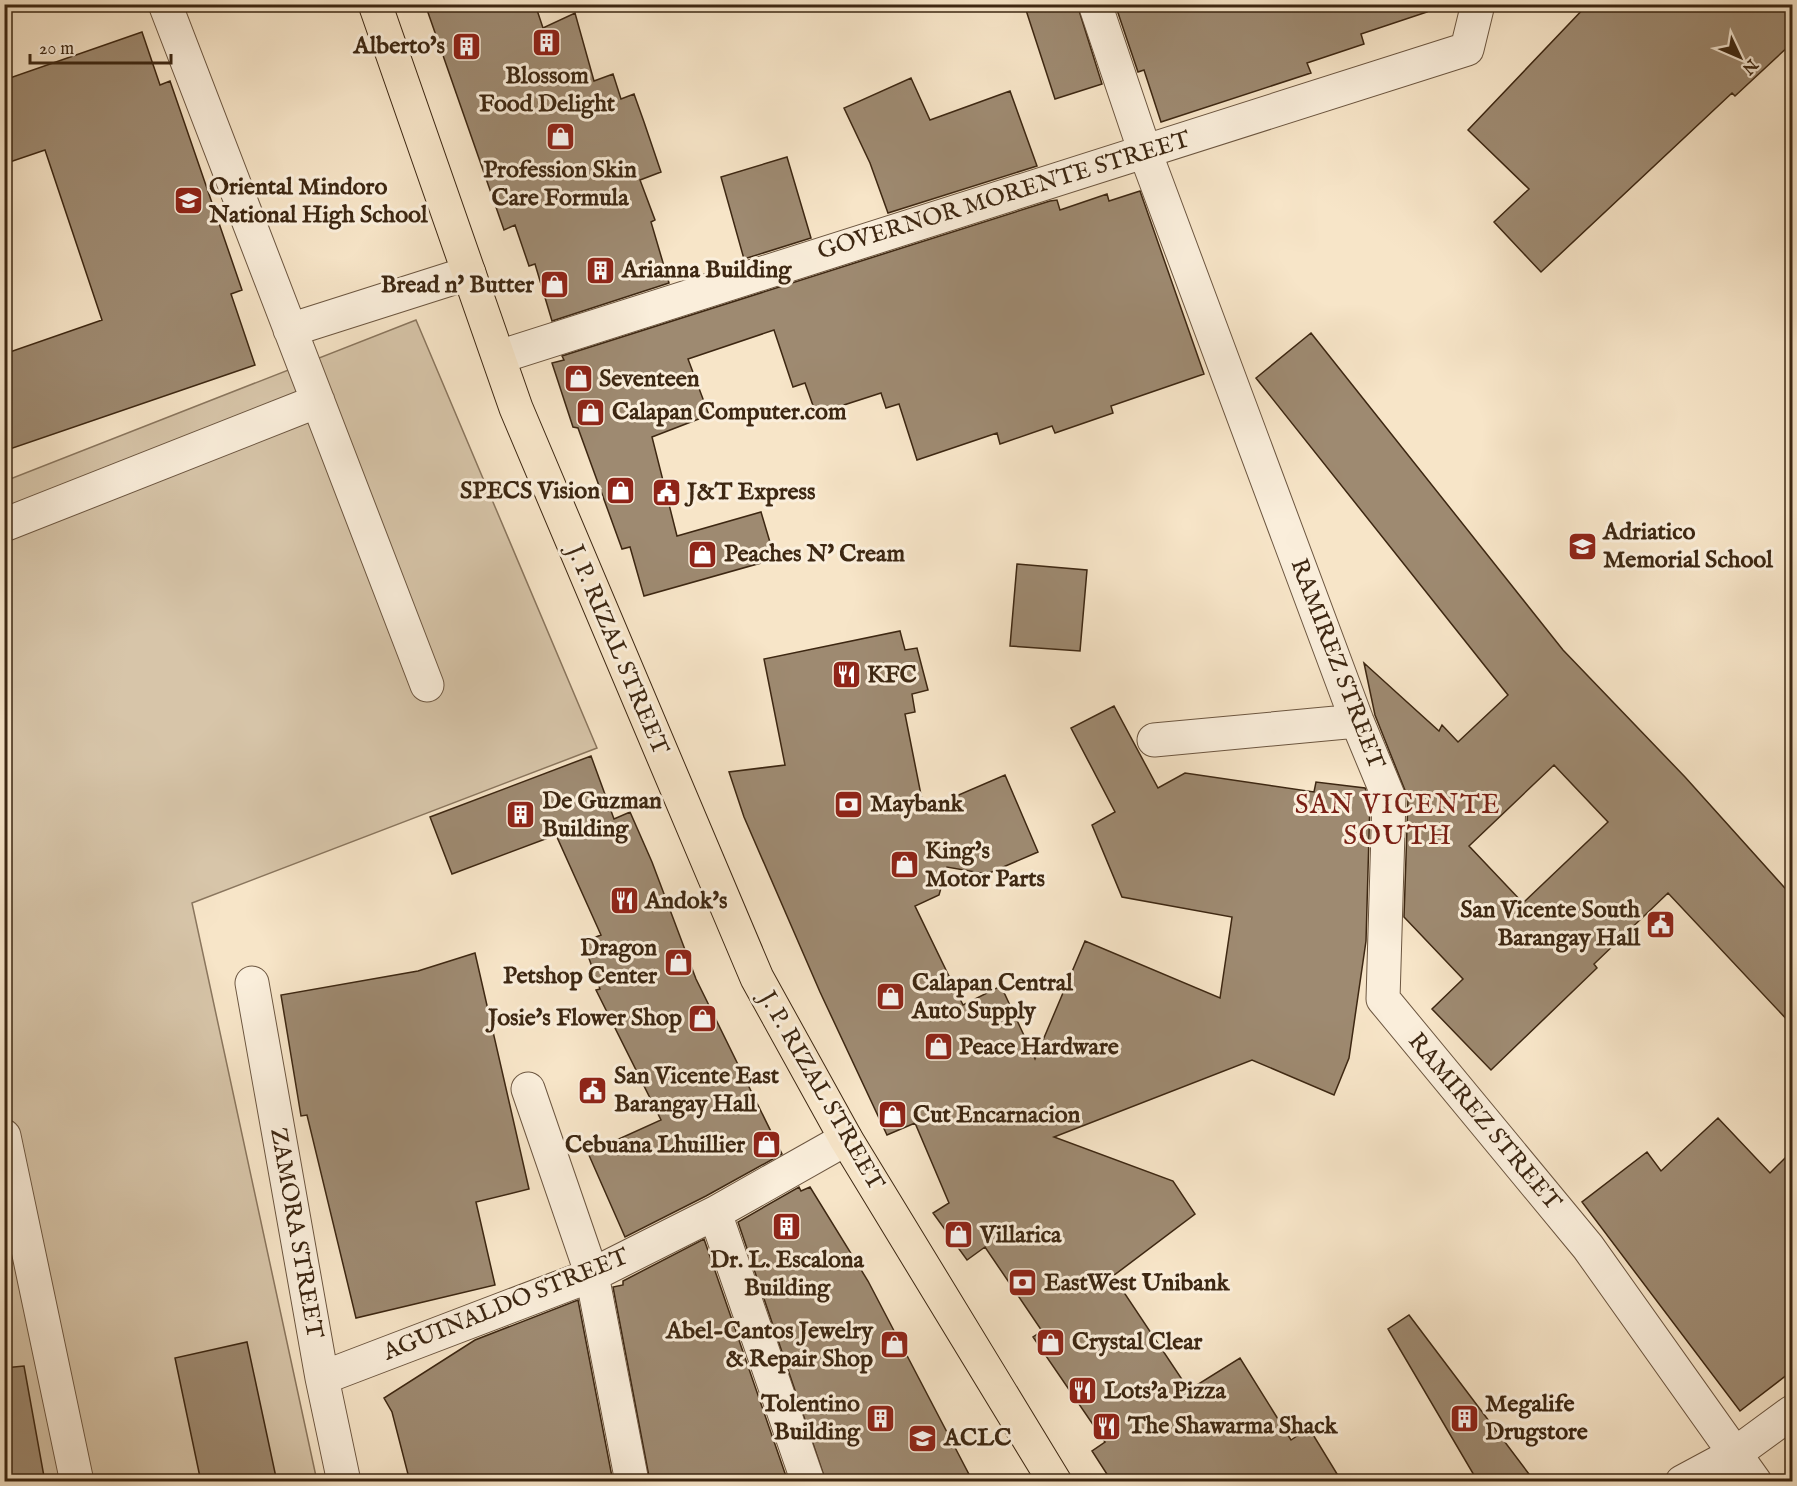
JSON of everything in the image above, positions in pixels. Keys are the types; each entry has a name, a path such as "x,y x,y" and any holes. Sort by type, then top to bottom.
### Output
{"highway":[{"name":"J. P. RIZAL STREET","path":"375,4 516,408 757,978 846,1139 1055,1482"}],"street":[{"path":"165,4 427,685"},
{"name":"RAMIREZ STREET","path":"1095,4 1145,152 1357,721 1389,798 1383,999 1588,1247 1755,1482"},
{"name":"GOVERNOR MORENTE STREET","path":"499,357 972,204 1145,152 1467,49 1478,4"},
{"path":"290,330 468,273"},
{"path":"4,525 318,401"},
{"path":"1154,740 1357,721"},
{"name":"ZAMORA STREET","path":"252,983 322,1378 344,1482"},
{"path":"528,1089 592,1275 632,1482"},
{"path":"4,1136 77,1482"},
{"name":"AGUINALDO STREET","path":"322,1378 592,1275 715,1213 846,1139"},
{"path":"715,1213 808,1482"},
{"path":"1682,1482 1736,1453 1792,1412"}],"shaded area":[{"path":"416,320 597,748 192,903 317,1481 5,1481 5,481"}],"building":[{"path":"425,4 535,4 543,28 575,13 594,81 613,74 621,99 634,94 644,122 661,172 640,180 655,220 651,222 669,283 552,321 535,264 529,266 515,225 504,230"},
{"path":"1024,4 1077,4 1102,84 1055,99"},
{"path":"1115,4 1426,4 1427,12 1361,34 1364,44 1307,63 1311,73 1161,122 1144,70 1138,72"},
{"path":"1588,4 1792,4 1792,43 1735,96 1732,93 1541,272 1494,222 1529,189 1468,130"},
{"path":"142,32 160,85 170,81 242,290 231,294 255,365 4,451 4,354 102,320 45,150 4,164 4,80"},
{"path":"911,78 930,120 1010,91 1037,166 888,213 870,163 844,108"},
{"path":"787,157 811,238 744,259 721,177"},
{"path":"1140,191 1204,374 1111,406 1113,413 1055,433 1052,426 1000,444 997,433 917,460 899,404 886,408 881,393 816,414 805,383 793,387 774,330 688,359 709,415 652,437 677,536 761,512 775,559 644,596 630,547 622,549 578,428 573,427 552,363 564,360 562,356 1050,201 1057,200 1060,210 1107,194 1109,201"},
{"path":"1311,333 1563,650 1685,777 1792,896 1792,1025 1668,893 1594,964 1597,968 1491,1070 1432,1009 1463,979 1404,917 1408,798 1375,715 1364,663 1439,731 1442,725 1458,742 1508,695 1256,378","holes":["1554,765 1608,822 1523,903 1469,846"]},
{"path":"1017,564 1087,570 1080,651 1010,646"},
{"path":"900,631 905,650 917,648 928,690 912,694 915,712 905,714 924,810 1005,775 1038,852 987,874 947,867 939,895 915,906 963,1005 1001,986 1035,1059 1085,941 1220,998 1232,917 1122,897 1092,825 1115,812 1071,728 1114,706 1158,788 1185,773 1314,792 1316,782 1365,788 1370,801 1366,941 1349,1058 1334,1095 1252,1060 1054,1137 1173,1181 1195,1214 1113,1276 1189,1390 1240,1358 1291,1440 1309,1428 1342,1482 1112,1482 1092,1451 1105,1442 1033,1337 1042,1331 985,1247 967,1260 933,1213 949,1203 915,1123 887,1135 820,992 744,817 729,772 785,765 764,659"},
{"path":"591,756 614,819 630,812 652,862 696,979 782,1154 625,1237 588,1153 661,1120 596,990 600,989 583,942 601,935 556,835 452,874 430,817"},
{"path":"475,953 529,1189 476,1202 495,1285 356,1318 307,1115 301,1116 281,995 418,971"},
{"path":"1718,1118 1770,1173 1792,1151 1792,1371 1740,1411 1582,1202 1647,1152 1661,1171"},
{"path":"799,1187 801,1191 810,1187 868,1281 973,1482 826,1482 738,1222"},
{"path":"704,1239 788,1482 650,1482 613,1287 623,1285 623,1281"},
{"path":"578,1300 613,1482 410,1482 392,1412 384,1398 475,1340"},
{"name":"Megalife Drugstore","path":"1409,1315 1535,1482 1478,1482 1388,1329"},
{"path":"247,1342 277,1482 201,1482 175,1358"},
{"path":"24,1366 45,1482 4,1482 4,1368"}],"place":[{"name":"Blossom Food Delight","path":"547,43"},
{"name":"Alberto's","path":"466,46"},
{"name":"Profession Skin Care Formula","path":"560,137"},
{"name":"Oriental Mindoro National High School","path":"188,201"},
{"name":"Arianna Building","path":"601,270"},
{"name":"Bread n' Butter","path":"555,285"},
{"name":"Seventeen","path":"578,379"},
{"name":"Calapan Computer.com","path":"591,412"},
{"name":"SPECS Vision","path":"621,491"},
{"name":"J&T Express","path":"666,492"},
{"name":"Adriatico Memorial School","path":"1582,546"},
{"name":"Peaches N' Cream","path":"703,554"},
{"name":"KFC","path":"846,675"},
{"name":"Maybank","path":"849,804"},
{"name":"De Guzman Building","path":"521,815"},
{"name":"King's Motor Parts","path":"904,865"},
{"name":"Andok's","path":"624,901"},
{"name":"San Vicente South Barangay Hall","path":"1661,924"},
{"name":"Dragon Petshop Center","path":"678,962"},
{"name":"Calapan Central Auto Supply","path":"891,997"},
{"name":"Josie's Flower Shop","path":"703,1018"},
{"name":"Peace Hardware","path":"938,1047"},
{"name":"San Vicente East Barangay Hall","path":"593,1090"},
{"name":"Cut Encarnacion","path":"892,1115"},
{"name":"Cebuana Lhuillier","path":"766,1145"},
{"name":"Dr. L. Escalona Building","path":"787,1227"},
{"name":"Villarica","path":"959,1235"},
{"name":"EastWest Unibank","path":"1023,1283"},
{"name":"Crystal Clear","path":"1051,1342"},
{"name":"Abel-Cantos Jewelry & Repair Shop","path":"894,1345"},
{"name":"Lots'a Pizza","path":"1083,1391"},
{"name":"Tolentino Building","path":"881,1418"},
{"name":"Megalife Drugstore","path":"1464,1418"},
{"name":"The Shawarma Shack","path":"1107,1426"},
{"name":"ACLC","path":"923,1438"}],"district":[{"name":"SAN VICENTE SOUTH","path":"1398,822"}]}
